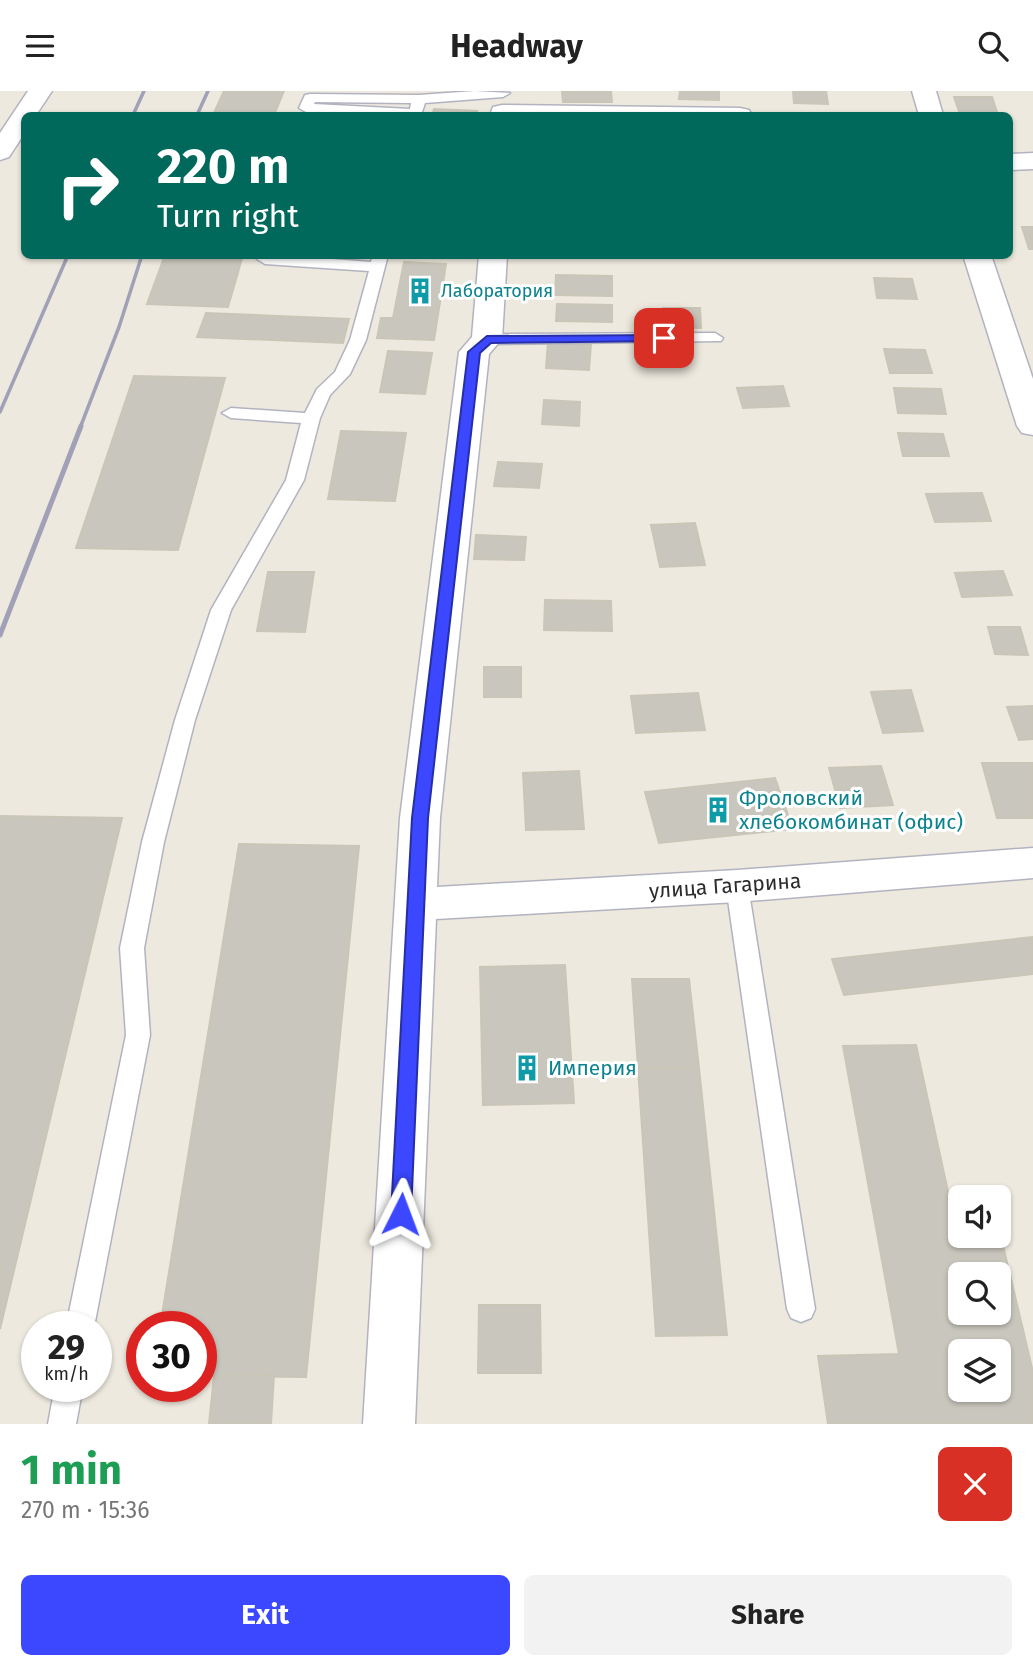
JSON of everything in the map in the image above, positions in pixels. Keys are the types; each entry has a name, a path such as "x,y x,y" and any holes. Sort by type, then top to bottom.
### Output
{"street":[{"path":"26,112 40,91"},
{"path":"924,91 930,112"},
{"path":"503,103 681,112"},
{"path":"0,152 21,120"},
{"path":"1013,162 1033,161"},
{"path":"389,1424 418,904 420,818 474,352 487,339 493,259"},
{"path":"978,259 1033,426"},
{"name":"улица Гагарина","path":"418,904 737,886 1033,863"}],"lane":[{"path":"417,109 310,99 306,108 417,109 503,103"},
{"path":"83,1311 138,1035 132,948 153,842 186,720 221,610 295,480 311,418 323,393 342,374 358,340 379,261 265,259"},
{"path":"487,339 715,338"},
{"path":"231,413 311,418"},
{"path":"737,886 802,1309"},
{"path":"62,1424 66,1402"}],"building":[{"path":"224,91 284,91 275,112 214,112"},
{"path":"611,91 612,102 563,102 562,92"},
{"path":"680,91 719,91 719,100 679,99"},
{"path":"793,91 826,91 828,104 794,103"},
{"path":"954,97 992,97 997,112 959,112"},
{"path":"434,109 477,111 476,112 433,112"},
{"path":"1022,227 1033,227 1033,249 1029,249"},
{"path":"164,259 242,259 228,307 147,304"},
{"name":"Лаборатория","path":"404,262 446,264 434,340 377,338 381,318 393,318"},
{"path":"556,275 612,276 612,296 555,295"},
{"path":"874,278 912,279 917,299 877,298"},
{"path":"557,304 612,305 612,322 556,321"},
{"path":"663,308 700,308 701,328 664,327"},
{"path":"206,313 349,319 343,343 197,337"},
{"path":"548,342 591,344 589,370 546,368"},
{"path":"884,349 925,350 932,373 890,373"},
{"path":"388,351 432,353 425,394 380,392"},
{"path":"134,376 225,378 178,550 76,548"},
{"path":"783,386 789,406 743,408 737,388"},
{"path":"894,388 941,389 946,414 898,413"},
{"path":"544,400 580,402 579,426 542,424"},
{"path":"341,431 406,433 395,501 328,499"},
{"path":"898,433 943,434 949,456 903,456"},
{"path":"498,462 542,464 539,488 494,486"},
{"path":"982,493 991,521 935,522 926,494"},
{"path":"695,523 705,565 660,567 651,525"},
{"path":"476,535 526,537 524,560 474,559"},
{"path":"1003,571 1012,595 962,597 955,573"},
{"path":"268,572 314,572 305,632 257,631"},
{"path":"545,600 611,601 612,631 544,630"},
{"path":"988,627 1020,627 1028,655 995,654"},
{"path":"484,667 521,667 521,697 484,697"},
{"path":"911,690 923,731 883,733 871,692"},
{"path":"698,693 705,730 636,733 631,696"},
{"path":"1033,706 1033,739 1019,740 1007,707"},
{"path":"982,763 1033,763 1033,818 997,818"},
{"path":"881,766 893,805 840,808 829,768"},
{"path":"579,771 584,829 526,830 523,773"},
{"name":"Фроловский хлебокомбинат (офис)","path":"775,778 793,829 659,843 645,792"},
{"path":"0,816 122,818 0,1329"},
{"path":"239,844 359,846 306,1377 217,1376 217,1311 163,1311"},
{"path":"1033,937 1033,974 844,995 832,959"},
{"name":"Империя","path":"565,965 574,1103 483,1105 480,967"},
{"path":"632,979 689,979 699,1068 638,1068"},
{"path":"916,1045 948,1192 948,1248 1004,1248 1007,1262 948,1262 948,1325 1011,1325 1011,1279 1033,1372 1033,1424 828,1424 818,1356 899,1354 843,1046"},
{"path":"638,1068 699,1068 727,1335 656,1336"},
{"path":"479,1305 540,1305 541,1373 478,1373"},
{"path":"274,1375 271,1424 209,1424 211,1402 217,1402 217,1376"}],"railway":[{"path":"134,112 144,91"},
{"path":"198,112 208,91"},
{"path":"0,412 66,259"},
{"path":"80,428 119,327 141,259"},
{"path":"0,635 81,426"}],"place":[{"name":"Лаборатория","path":"420,291"},
{"name":"Фроловский хлебокомбинат (офис)","path":"718,810"},
{"name":"Империя","path":"527,1068"}],"route":[{"path":"401,1214 418,904 420,818 474,352 487,339 664,338"}]}
